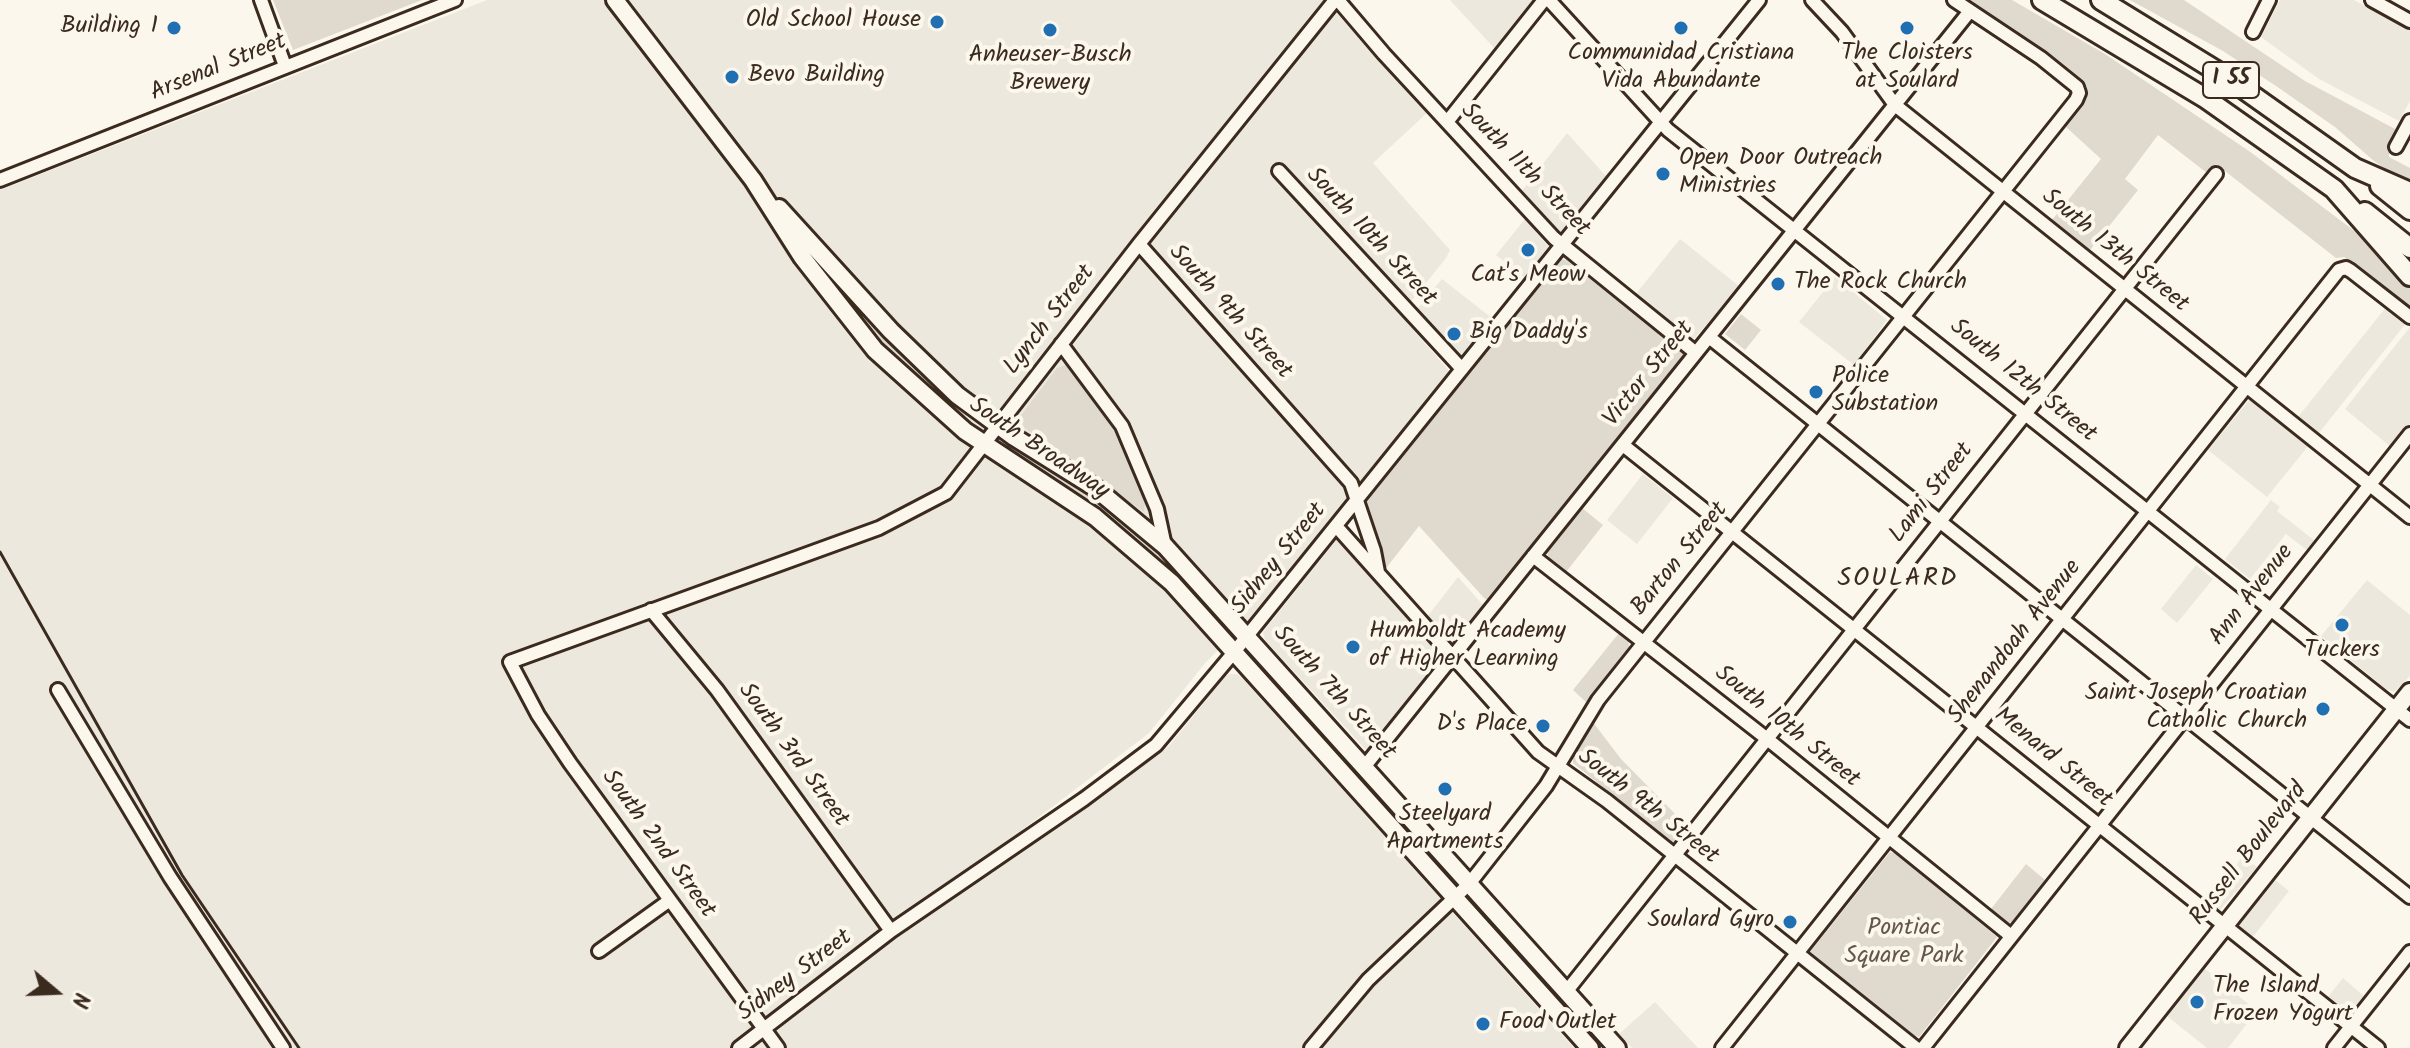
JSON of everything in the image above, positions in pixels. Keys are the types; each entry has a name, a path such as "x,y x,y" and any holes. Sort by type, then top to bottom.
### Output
{"highway":[{"name":"I 55","path":"2042,0 2205,98 2334,189 2410,248"},
{"name":"I 55","path":"2101,0 2239,85 2410,210"},
{"path":"2355,168 2410,192"},
{"path":"2334,189 2410,276"}],"main road":[{"name":"South Broadway","path":"615,0 753,180 802,257 875,350 982,445 1095,517 1157,568 1188,599"},
{"name":"South Broadway","path":"753,180 917,358 957,395 998,426 1094,487 1165,546"},
{"name":"South 7th Street","path":"1165,546 1617,1048"},
{"name":"South 7th Street","path":"1188,599 1590,1048"},
{"name":"Russell Boulevard","path":"2128,1048 2310,818 2403,715 2410,692"}],"street":[{"path":"261,0 285,66"},
{"name":"Arsenal Street","path":"0,180 455,0"},
{"name":"South 11th Street","path":"1336,0 1561,245 1696,353"},
{"name":"Lynch Street","path":"510,662 879,528 946,493 1139,244 1336,0"},
{"path":"1447,122 1546,0"},
{"name":"South 12th Street","path":"1546,0 1660,123 2403,715"},
{"name":"Sidney Street","path":"739,1048 891,931 1084,799 1156,745 1759,0"},
{"name":"South 13th Street","path":"1812,0 1842,32 1895,105 2410,517"},
{"path":"1954,0 1970,11"},
{"path":"2253,32 2269,0"},
{"path":"2372,0 2410,21"},
{"name":"Victor Street","path":"1365,766 1970,11"},
{"name":"Barton Street","path":"1311,1048 1368,980 1469,884 1546,786 1589,712 2079,93 2077,87 2041,58 1970,11"},
{"path":"2396,147 2410,121"},
{"name":"South 10th Street","path":"1279,171 1462,369"},
{"name":"Lami Street","path":"1566,992 2216,174"},
{"name":"South 9th Street","path":"1139,244 1346,476 1358,499 1379,574"},
{"name":"Shenandoah Avenue","path":"1722,1048 2339,270 2346,268 2410,317"},
{"path":"1709,337 2410,897"},
{"path":"1061,344 1122,426 1157,509 1165,546"},
{"name":"Ann Avenue","path":"1923,1048 2410,434"},
{"name":"Menard Street","path":"1623,445 2378,1048"},
{"name":"South 9th Street","path":"1336,526 1538,752 1607,801 1916,1048"},
{"name":"South 10th Street","path":"1533,556 1766,738 2011,936"},
{"name":"South 3rd Street","path":"651,610 717,690 891,931"},
{"name":"South 2nd Street","path":"510,662 538,715 570,763 778,1048"},
{"path":"58,690 170,877 283,1048"},
{"path":"599,951 670,900"},
{"path":"2334,1048 2410,952"}],"shaded area":[{"path":"487,0 1329,0 1339,15 1428,112 1373,163 1450,250 1410,303 1396,310 1449,371 1259,610 1206,662 1149,733 1022,830 1034,844 1169,746 1224,678 1237,674 1574,1048 0,1048 0,190"},
{"path":"1450,0 1534,0 1495,49"},
{"path":"2280,0 2354,0 2410,30 2410,101 2399,121 2319,79 2261,37"},
{"path":"1567,133 1606,176 1561,232 1521,192"},
{"path":"1525,219 1549,247 1525,278 1496,255"},
{"path":"1680,239 1739,286 1694,339 1635,295"},
{"path":"1835,277 1887,320 1854,365 1799,322"},
{"path":"1442,279 1493,319 1462,356 1455,353 1416,310"},
{"path":"2387,306 2407,322 2319,433 2298,417"},
{"path":"2410,327 2410,423 2391,447 2345,409"},
{"path":"2250,399 2309,445 2267,497 2208,450"},
{"path":"1643,474 1673,498 1637,544 1607,520"},
{"path":"2271,500 2280,507 2277,511 2315,541 2308,551 2286,534 2250,579 2225,559"},
{"name":"Humboldt Academy of Higher Learning","path":"1336,540 1441,655 1441,659 1366,750 1265,640 1263,632"},
{"path":"2196,565 2213,579 2177,623 2161,609"},
{"path":"1458,577 1484,606 1452,643 1427,617"},
{"path":"2367,580 2410,615 2410,676 2394,692 2386,689 2321,636"},
{"path":"2243,856 2257,867 2219,911 2207,902"},
{"path":"2275,880 2289,891 2252,938 2240,928 2240,924"},
{"path":"2204,968 2257,1011 2228,1048 2207,1048 2167,1016"},
{"path":"2343,978 2364,996 2349,1014 2327,998"},
{"path":"1655,1002 1698,1048 1632,1048 1619,1034"}],"green space":[{"path":"273,0 422,0 293,50"},
{"path":"1964,0 2012,0 2105,54 2249,151 2378,249 2410,283 2410,308 2344,257 2336,258 2216,164 2207,173 2158,135 2125,179 2138,190 2090,250 2052,220 2101,159 2065,126 2087,98 2087,87"},
{"path":"2130,0 2184,0 2305,81 2395,129 2389,142 2389,157 2410,168 2410,186 2374,161 2335,127 2276,86 2223,51"},
{"path":"1561,259 1683,356 1489,600 1419,526 1384,567 1365,504"},
{"path":"833,273 968,412 967,416 960,415 881,347 826,279"},
{"path":"1741,314 1761,330 1745,350 1725,334"},
{"path":"1065,365 1073,371 1112,427 1145,503 1144,512 1016,422 1057,368"},
{"path":"1017,451 1111,508 1157,547 1226,624 1167,565 1012,454"},
{"path":"1582,508 1603,525 1566,572 1549,558 1547,552"},
{"path":"1619,633 1628,640 1630,649 1586,702 1573,690"},
{"path":"1260,666 1313,725 1345,754 1442,864 1438,864 1381,806 1257,667"},
{"path":"1592,721 1621,759 1688,827 1675,842 1671,842 1573,763"},
{"name":"Pontiac Square Park","path":"1890,852 1897,854 1997,937 1919,1037 1810,952"},
{"path":"2026,864 2045,880 2008,923 1991,909"}],"railway":[{"path":"0,552 182,875 299,1048"}],"place":[{"name":"Old School House","path":"937,22"},
{"name":"Building 1","path":"174,28"},
{"name":"Communidad Cristiana Vida Abundante","path":"1681,28"},
{"name":"The Cloisters at Soulard","path":"1907,28"},
{"name":"Anheuser-Busch Brewery","path":"1050,30"},
{"name":"Bevo Building","path":"732,77"},
{"name":"Open Door Outreach Ministries","path":"1663,174"},
{"name":"Cat's Meow","path":"1528,250"},
{"name":"The Rock Church","path":"1778,284"},
{"name":"Big Daddy's","path":"1454,334"},
{"name":"Police Substation","path":"1816,392"},
{"name":"Tuckers","path":"2342,625"},
{"name":"Humboldt Academy of Higher Learning","path":"1353,647"},
{"name":"Saint Joseph Croatian Catholic Church","path":"2323,709"},
{"name":"D's Place","path":"1543,726"},
{"name":"Steelyard Apartments","path":"1445,789"},
{"name":"Soulard Gyro","path":"1790,922"},
{"name":"The Island Frozen Yogurt","path":"2197,1002"},
{"name":"Food Outlet","path":"1483,1024"}],"district":[{"name":"SOULARD","path":"1898,581"}]}
